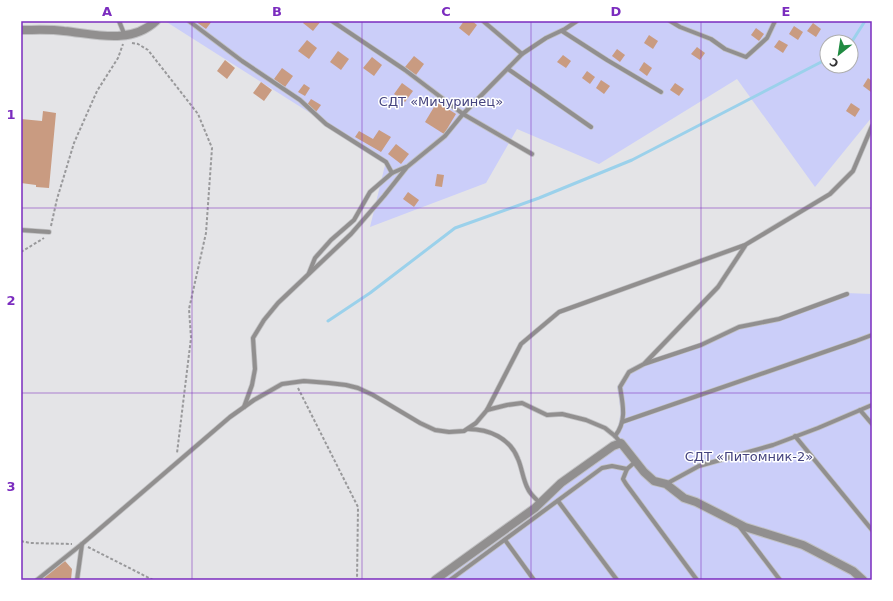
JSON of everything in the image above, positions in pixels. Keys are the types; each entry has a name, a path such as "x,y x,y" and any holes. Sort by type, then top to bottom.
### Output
{"street":[{"path":"21,30 63,30 124,39 139,32 156,21"},
{"path":"435,580 529,512 561,483 613,446 621,443 654,481 666,484 684,498 696,502 745,527 803,545 853,571 863,580"}],"lane":[{"path":"119,21 124,39"},
{"path":"189,21 242,61 300,100 326,124 386,162 392,173"},
{"path":"332,21 404,70 463,114 532,154"},
{"path":"483,21 522,54"},
{"path":"244,407 252,385 255,369 253,338 264,320 278,304 351,234 407,167 445,136 463,114 522,54 546,38 562,31 577,21"},
{"path":"670,21 746,57 766,38 775,21"},
{"path":"562,31 660,92"},
{"path":"508,69 591,128"},
{"path":"37,580 82,544 230,417 254,400 282,384 304,381 346,385 373,395 420,423 435,430 449,432 464,431 468,429 476,423 487,410 521,344 559,312 745,245 830,194 853,171 872,126"},
{"path":"309,274 315,258 331,240 354,220 370,192 392,173 407,167"},
{"path":"21,230 49,232"},
{"path":"644,364 718,288 745,245"},
{"path":"615,436 621,429 622,422 623,405 620,387 629,372 644,364 701,344 739,327 779,319 847,294"},
{"path":"622,422 872,335"},
{"path":"487,410 522,403 547,415 562,414 586,420 604,428 615,436 621,443"},
{"path":"666,484 699,466 773,445 872,405"},
{"path":"860,410 872,424"},
{"path":"468,429 479,429 489,432 503,439 512,447 518,459 528,489 540,503"},
{"path":"795,436 872,530"},
{"path":"636,462 627,469 623,479 697,580"},
{"path":"451,580 602,468 612,466 627,469"},
{"path":"558,501 616,580"},
{"path":"735,521 780,580"},
{"path":"505,540 534,580"},
{"path":"77,580 82,544"}],"path":[{"path":"21,252 42,240 49,232 57,199 74,143 97,91 118,58 124,39"},
{"path":"131,43 138,44 148,50 198,114 212,148 206,234 189,309 191,338 176,464"},
{"path":"295,383 358,507 358,580"},
{"path":"21,540 30,543 82,544 153,580"}],"green space":[{"name":"СДТ «Мичуринец»","path":"165,21 872,21 872,117 815,187 737,79 599,164 517,129 486,183 370,227 386,161"},
{"name":"СДТ «Питомник-2»","path":"846,293 872,294 872,580 438,580 562,484 623,442 615,433 620,416 617,387 629,369 645,361 701,343 740,325 777,318"}],"building":[{"path":"195,21 212,21 206,29"},
{"path":"304,21 321,21 313,31 303,23"},
{"path":"464,21 472,21 477,25 469,36 459,28"},
{"path":"813,23 821,29 816,37 807,31"},
{"path":"794,26 803,32 798,40 789,34"},
{"path":"756,28 764,34 759,41 751,35"},
{"path":"649,35 658,41 653,49 644,43"},
{"path":"307,40 317,48 309,59 298,51"},
{"path":"779,40 788,45 783,53 774,47"},
{"path":"697,47 705,53 700,60 691,54"},
{"path":"617,49 625,55 620,62 612,56"},
{"path":"338,51 349,59 341,70 330,62"},
{"path":"563,55 571,61 566,68 557,62"},
{"path":"414,56 424,64 416,75 405,67"},
{"path":"372,57 382,65 374,76 363,68"},
{"path":"225,60 235,68 227,79 217,71"},
{"path":"644,62 652,68 647,76 639,70"},
{"path":"282,68 293,76 285,87 274,79"},
{"path":"587,71 595,77 590,84 582,78"},
{"path":"868,78 872,81 871,92 863,86"},
{"path":"601,80 610,86 604,94 596,88"},
{"path":"261,82 272,90 264,101 253,93"},
{"path":"402,83 413,91 405,102 394,94"},
{"path":"675,83 684,89 679,96 670,90"},
{"path":"304,84 310,88 305,96 298,92"},
{"path":"311,99 321,105 316,112 307,105"},
{"path":"437,102 456,114 444,134 425,122"},
{"path":"851,103 860,109 855,117 846,111"},
{"path":"43,111 56,113 49,188 36,187 36,185 21,183 21,119 42,121"},
{"path":"379,130 391,137 381,152 355,137 359,131 373,139"},
{"path":"396,144 409,154 401,164 388,154"},
{"path":"437,174 444,175 442,187 435,186"},
{"path":"408,192 419,200 414,207 403,199"},
{"path":"65,561 72,569 71,580 45,580 44,578"}],"waterway":[{"path":"857,34 865,21"},
{"path":"328,321 370,293 455,228 539,198 632,160 819,63"}]}
